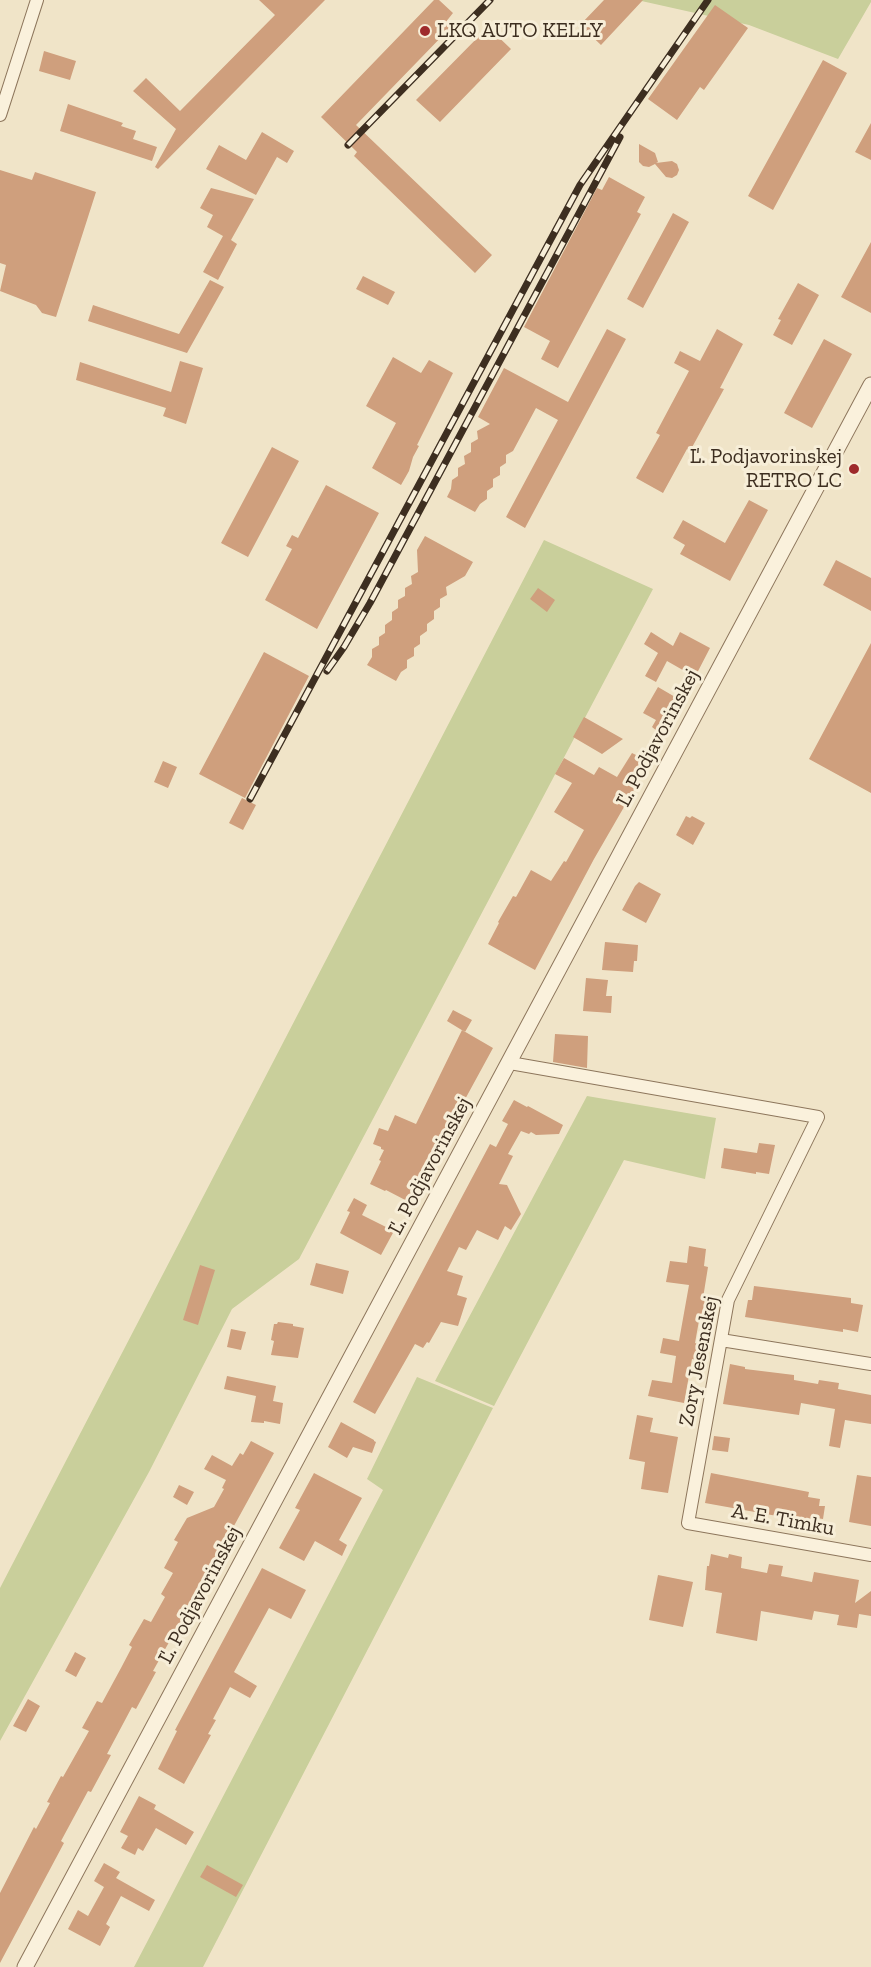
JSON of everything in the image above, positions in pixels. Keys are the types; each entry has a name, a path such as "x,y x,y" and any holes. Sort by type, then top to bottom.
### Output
{"street":[{"path":"0,115 37,0"},
{"name":"Ľ. Podjavorinskej","path":"25,1967 871,385"},
{"name":"Zory Jesenskej","path":"510,1063 818,1117 728,1300 688,1522"},
{"path":"721,1340 871,1364"},
{"name":"A. E. Timku","path":"688,1522 871,1555"}],"green space":[{"path":"637,0 871,0 871,2 838,59 749,25"},
{"path":"544,540 653,589 299,1259 232,1309 149,1472 0,1741 0,1588"},
{"path":"587,1096 716,1118 705,1179 624,1160 494,1406 435,1381"},
{"path":"417,1377 493,1408 203,1967 134,1967 383,1490 367,1479"}],"building":[{"path":"259,0 325,0 158,169 155,167 176,129 133,91 146,78 180,111 275,15"},
{"path":"434,0 439,0 453,13 445,23 450,28 356,125 492,255 475,273 354,156 357,152 321,117"},
{"path":"604,0 643,0 601,45 580,25"},
{"path":"715,5 748,28 704,90 700,87 677,120 648,99"},
{"path":"488,27 511,49 440,122 416,100"},
{"path":"44,51 76,61 70,80 39,71"},
{"path":"823,60 847,73 773,210 748,196"},
{"path":"68,104 123,123 121,126 136,131 133,139 157,147 152,161 60,131"},
{"path":"871,123 871,160 855,152"},
{"path":"262,132 294,151 287,163 277,157 256,195 206,169 219,145 246,160"},
{"path":"639,144 655,153 658,162 656,163 672,161 677,164 679,170 677,175 672,178 666,177 655,164 649,167 643,166 639,162"},
{"path":"0,170 32,180 35,172 96,192 56,317 42,313 36,305 0,291 6,265 0,263"},
{"path":"609,177 645,197 637,212 641,214 558,368 541,359 550,341 524,327 597,188 602,190"},
{"path":"211,188 254,199 231,240 237,244 218,280 203,272 223,236 207,227 213,215 200,208"},
{"path":"673,213 689,222 643,308 627,299"},
{"path":"871,242 871,313 841,297"},
{"path":"363,276 395,292 388,305 356,289"},
{"path":"210,280 224,287 187,353 88,321 93,305 179,334"},
{"path":"798,283 819,295 792,345 773,335 781,320 778,319"},
{"path":"607,329 626,339 525,528 506,517 558,420 536,408 513,451 506,455 506,463 500,467 500,475 493,479 493,487 487,491 487,499 475,512 447,497 452,480 458,476 458,468 465,464 464,456 471,452 471,443 478,439 477,431 490,424 478,417 504,368 568,402"},
{"path":"717,329 743,344 720,388 724,389 690,451 687,449 663,493 636,478 660,435 656,433 689,371 674,363 680,351 700,361"},
{"path":"824,339 852,354 812,428 784,413"},
{"path":"393,357 421,373 429,360 453,373 417,445 419,446 409,471 401,485 372,468 396,423 366,406"},
{"path":"180,361 203,368 186,424 163,416 166,408 76,380 80,362 171,392"},
{"path":"272,447 299,461 248,557 221,543"},
{"path":"326,485 379,513 317,629 265,600 292,549 286,546 292,535 298,538"},
{"path":"749,500 768,510 730,581 680,554 685,545 673,538 683,520 725,543"},
{"path":"425,536 473,562 465,576 446,587 447,595 440,599 440,607 434,611 434,619 427,624 427,631 420,636 420,644 414,648 414,656 407,660 407,668 401,672 396,681 367,665 372,657 372,649 379,645 379,637 385,633 385,625 392,620 392,612 398,608 398,600 405,596 405,588 412,584 411,576 418,572 417,550"},
{"path":"836,560 871,578 871,611 823,585"},
{"path":"538,588 555,600 547,612 530,599"},
{"path":"651,632 673,646 680,632 710,648 695,677 667,661 656,682 645,676 658,653 644,644"},
{"path":"871,643 871,793 809,759"},
{"path":"264,652 309,676 245,798 199,774"},
{"path":"658,687 682,701 662,735 652,727 656,720 643,713"},
{"path":"584,717 623,739 602,754 573,737"},
{"path":"632,753 650,762 594,859 535,970 488,944 513,896 516,897 531,870 551,881 564,861 566,862 584,830 554,812 572,783 555,774 564,758 594,775 599,767 617,777"},
{"path":"163,761 177,767 168,788 154,782"},
{"path":"242,798 256,805 243,830 229,823"},
{"path":"686,816 690,818 692,816 705,823 693,845 676,835"},
{"path":"639,882 661,894 646,923 622,910"},
{"path":"605,942 638,945 637,961 634,961 633,972 602,970"},
{"path":"586,978 608,980 606,996 612,996 611,1013 583,1011"},
{"path":"453,1010 472,1020 465,1032 447,1021"},
{"path":"462,1030 493,1048 451,1125 449,1124 409,1202 370,1184 384,1150 373,1144 379,1128 388,1131 395,1115 416,1124"},
{"path":"555,1034 588,1036 587,1068 553,1062"},
{"path":"514,1100 563,1125 559,1134 536,1135 521,1131 508,1154 513,1156 499,1184 507,1185 521,1214 511,1230 505,1226 498,1240 477,1230 466,1250 459,1247 447,1271 463,1276 457,1295 467,1298 458,1326 441,1322 429,1343 427,1342 423,1348 415,1344 375,1414 353,1402 490,1144 496,1147 508,1124 502,1121"},
{"path":"759,1143 775,1145 769,1174 721,1168 724,1148 757,1153"},
{"path":"354,1198 367,1205 362,1215 394,1231 381,1255 340,1233"},
{"path":"689,1246 706,1249 704,1266 708,1267 703,1298 715,1300 712,1317 700,1315 695,1343 701,1345 698,1360 692,1359 684,1403 648,1396 652,1380 672,1383 676,1356 660,1353 663,1338 679,1341 689,1285 666,1282 670,1261 687,1263"},
{"path":"316,1263 349,1271 343,1294 310,1285"},
{"path":"200,1265 215,1270 198,1325 183,1320"},
{"path":"754,1286 851,1298 851,1303 863,1305 858,1332 843,1329 843,1332 745,1317 748,1300 752,1300"},
{"path":"278,1322 304,1328 298,1358 271,1355 274,1324"},
{"path":"231,1329 246,1332 241,1350 227,1347"},
{"path":"730,1364 745,1367 745,1369 794,1375 794,1380 818,1384 819,1380 839,1383 838,1389 871,1395 871,1424 845,1420 840,1448 829,1446 835,1409 801,1403 799,1415 723,1404"},
{"path":"227,1376 276,1386 273,1401 283,1403 280,1424 264,1421 264,1423 251,1422 256,1396 224,1389"},
{"path":"637,1415 653,1418 650,1432 678,1437 668,1493 641,1489 645,1462 629,1459"},
{"path":"341,1422 376,1442 372,1453 353,1447 347,1458 328,1447"},
{"path":"714,1436 730,1438 728,1452 712,1450"},
{"path":"251,1441 274,1453 175,1636 173,1635 153,1671 156,1672 136,1709 132,1707 107,1754 111,1755 61,1841 64,1843 0,1963 0,1893 34,1827 36,1829 50,1803 47,1802 61,1776 63,1777 89,1731 82,1728 97,1701 102,1703 144,1619 151,1622 165,1597 161,1594 173,1573 164,1568 178,1542 174,1540 187,1518 214,1507 224,1489 222,1488 226,1480 204,1469 212,1455 232,1466 240,1453 243,1455"},
{"path":"314,1473 362,1498 339,1540 347,1545 342,1556 315,1541 304,1561 279,1548 300,1510 295,1508"},
{"path":"711,1473 809,1492 808,1497 820,1499 819,1506 825,1506 823,1519 817,1518 816,1523 705,1503"},
{"path":"857,1475 871,1477 871,1526 849,1522"},
{"path":"179,1485 194,1492 187,1505 173,1497"},
{"path":"711,1554 728,1558 729,1554 742,1557 741,1568 767,1573 769,1564 783,1566 781,1576 812,1582 814,1572 859,1580 855,1603 871,1591 871,1616 859,1614 857,1628 837,1625 839,1615 814,1611 812,1620 761,1611 757,1641 716,1633 722,1593 705,1590 707,1566 709,1566"},
{"path":"262,1568 306,1590 291,1619 269,1608 234,1672 257,1686 250,1698 230,1687 213,1719 216,1720 208,1734 211,1735 184,1784 158,1769 177,1731 175,1730"},
{"path":"658,1575 693,1582 683,1627 649,1620"},
{"path":"75,1652 86,1658 76,1677 65,1671"},
{"path":"28,1699 40,1706 26,1732 13,1726"},
{"path":"139,1796 156,1805 154,1809 194,1832 186,1845 156,1828 143,1851 138,1848 135,1855 121,1848 128,1836 120,1832"},
{"path":"104,1863 120,1872 116,1878 155,1900 149,1911 121,1896 106,1924 110,1927 100,1946 68,1929 78,1910 88,1916 104,1887 94,1881"},
{"path":"207,1865 243,1885 236,1897 200,1877"}],"railway":[{"path":"348,145 490,0"},
{"path":"250,799 580,185 708,0"},
{"path":"327,671 370,603 620,137"}],"place":[{"name":"LKQ AUTO KELLY","path":"425,31"},
{"name":"Ľ. Podjavorinskej RETRO LC","path":"854,469"}]}
